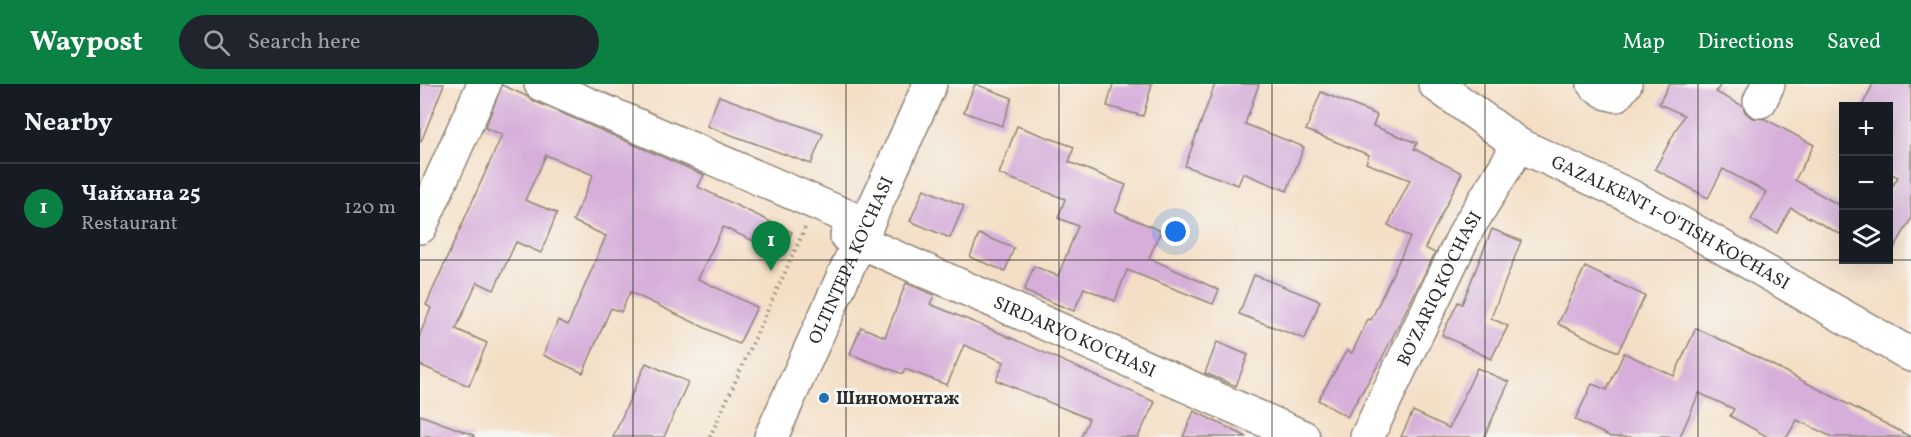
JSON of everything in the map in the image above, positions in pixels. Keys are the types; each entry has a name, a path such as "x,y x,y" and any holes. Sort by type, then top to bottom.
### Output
{"street":[{"path":"420,227 484,84"},
{"name":"SIRDARYO KO'CHASI","path":"540,84 816,204 857,231 1303,437"},
{"name":"OLTINTEPA KO'CHASI","path":"771,437 857,231 914,84"},
{"name":"OLTINTEPA KO'CHASI","path":"757,437 930,84"},
{"name":"GAZALKENT 1-O'TISH KO'CHASI","path":"1435,84 1520,145 1632,197 1911,355"},
{"path":"1594,84 1616,95 1625,84"},
{"name":"BO'ZARIQ KO'CHASI","path":"1367,437 1467,229 1520,145"}],"path":[{"path":"710,437 816,204"}],"building":[{"path":"420,84 444,84 421,142 420,141"},
{"path":"975,84 1012,98 1002,126 964,112"},
{"path":"1113,84 1152,84 1143,116 1107,106"},
{"path":"1215,84 1259,84 1245,124 1304,147 1287,191 1243,173 1238,185 1185,166"},
{"path":"1669,84 1721,84 1716,92 1743,106 1745,112 1752,118 1765,119 1814,145 1795,180 1839,205 1839,233 1791,208 1777,233 1751,220 1766,192 1723,169 1708,198 1655,169 1684,115 1659,104"},
{"path":"1873,84 1911,84 1911,219 1893,250 1893,186 1898,177 1893,174 1893,102 1864,102"},
{"path":"502,85 704,175 698,187 792,232 782,254 723,227 698,279 757,307 739,344 630,292 621,312 611,308 583,373 543,355 558,320 568,325 606,236 573,221 593,175 546,155 525,200 557,213 541,253 516,242 494,290 477,282 456,329 487,343 469,386 420,365 420,334 431,308 426,305 502,135 485,128"},
{"path":"1321,92 1377,115 1373,126 1417,143 1414,149 1462,173 1425,248 1435,253 1380,362 1347,417 1318,400 1347,350 1352,353 1368,319 1371,320 1410,237 1388,225 1410,180 1366,163 1369,155 1306,130"},
{"path":"719,96 823,134 811,164 707,126"},
{"path":"1017,126 1074,147 1069,162 1126,185 1115,211 1161,231 1149,258 1219,290 1213,304 1127,270 1115,301 1084,288 1074,311 1024,291 1034,266 1058,276 1078,226 1058,218 1065,199 999,174"},
{"path":"924,189 964,206 950,238 910,221"},
{"path":"1492,229 1521,241 1491,318 1508,326 1491,359 1442,335 1458,302 1462,304"},
{"path":"979,234 1014,248 1005,271 970,257"},
{"path":"1585,267 1645,296 1618,352 1558,324"},
{"path":"1254,275 1320,301 1305,339 1239,314"},
{"path":"906,283 934,295 930,304 1155,402 1138,437 1081,437 1089,419 996,380 1004,362 964,345 947,385 905,369 903,374 850,354 861,327 885,337"},
{"path":"1696,328 1911,437 1832,437 1797,420 1787,437 1768,437 1730,416 1734,409 1699,393 1680,437 1611,437 1575,420 1592,384 1607,390 1624,353 1674,376"},
{"path":"1217,342 1248,355 1236,386 1205,373"},
{"path":"646,363 688,382 664,437 613,437"},
{"path":"1477,368 1509,382 1484,437 1401,437 1413,411 1449,428"},
{"path":"1194,411 1247,437 1183,437"},
{"path":"420,415 474,435 474,437 420,437"}],"place":[{"name":"Чайхана 25","path":"771,271"},
{"name":"Шиномонтаж","path":"824,398"}]}
